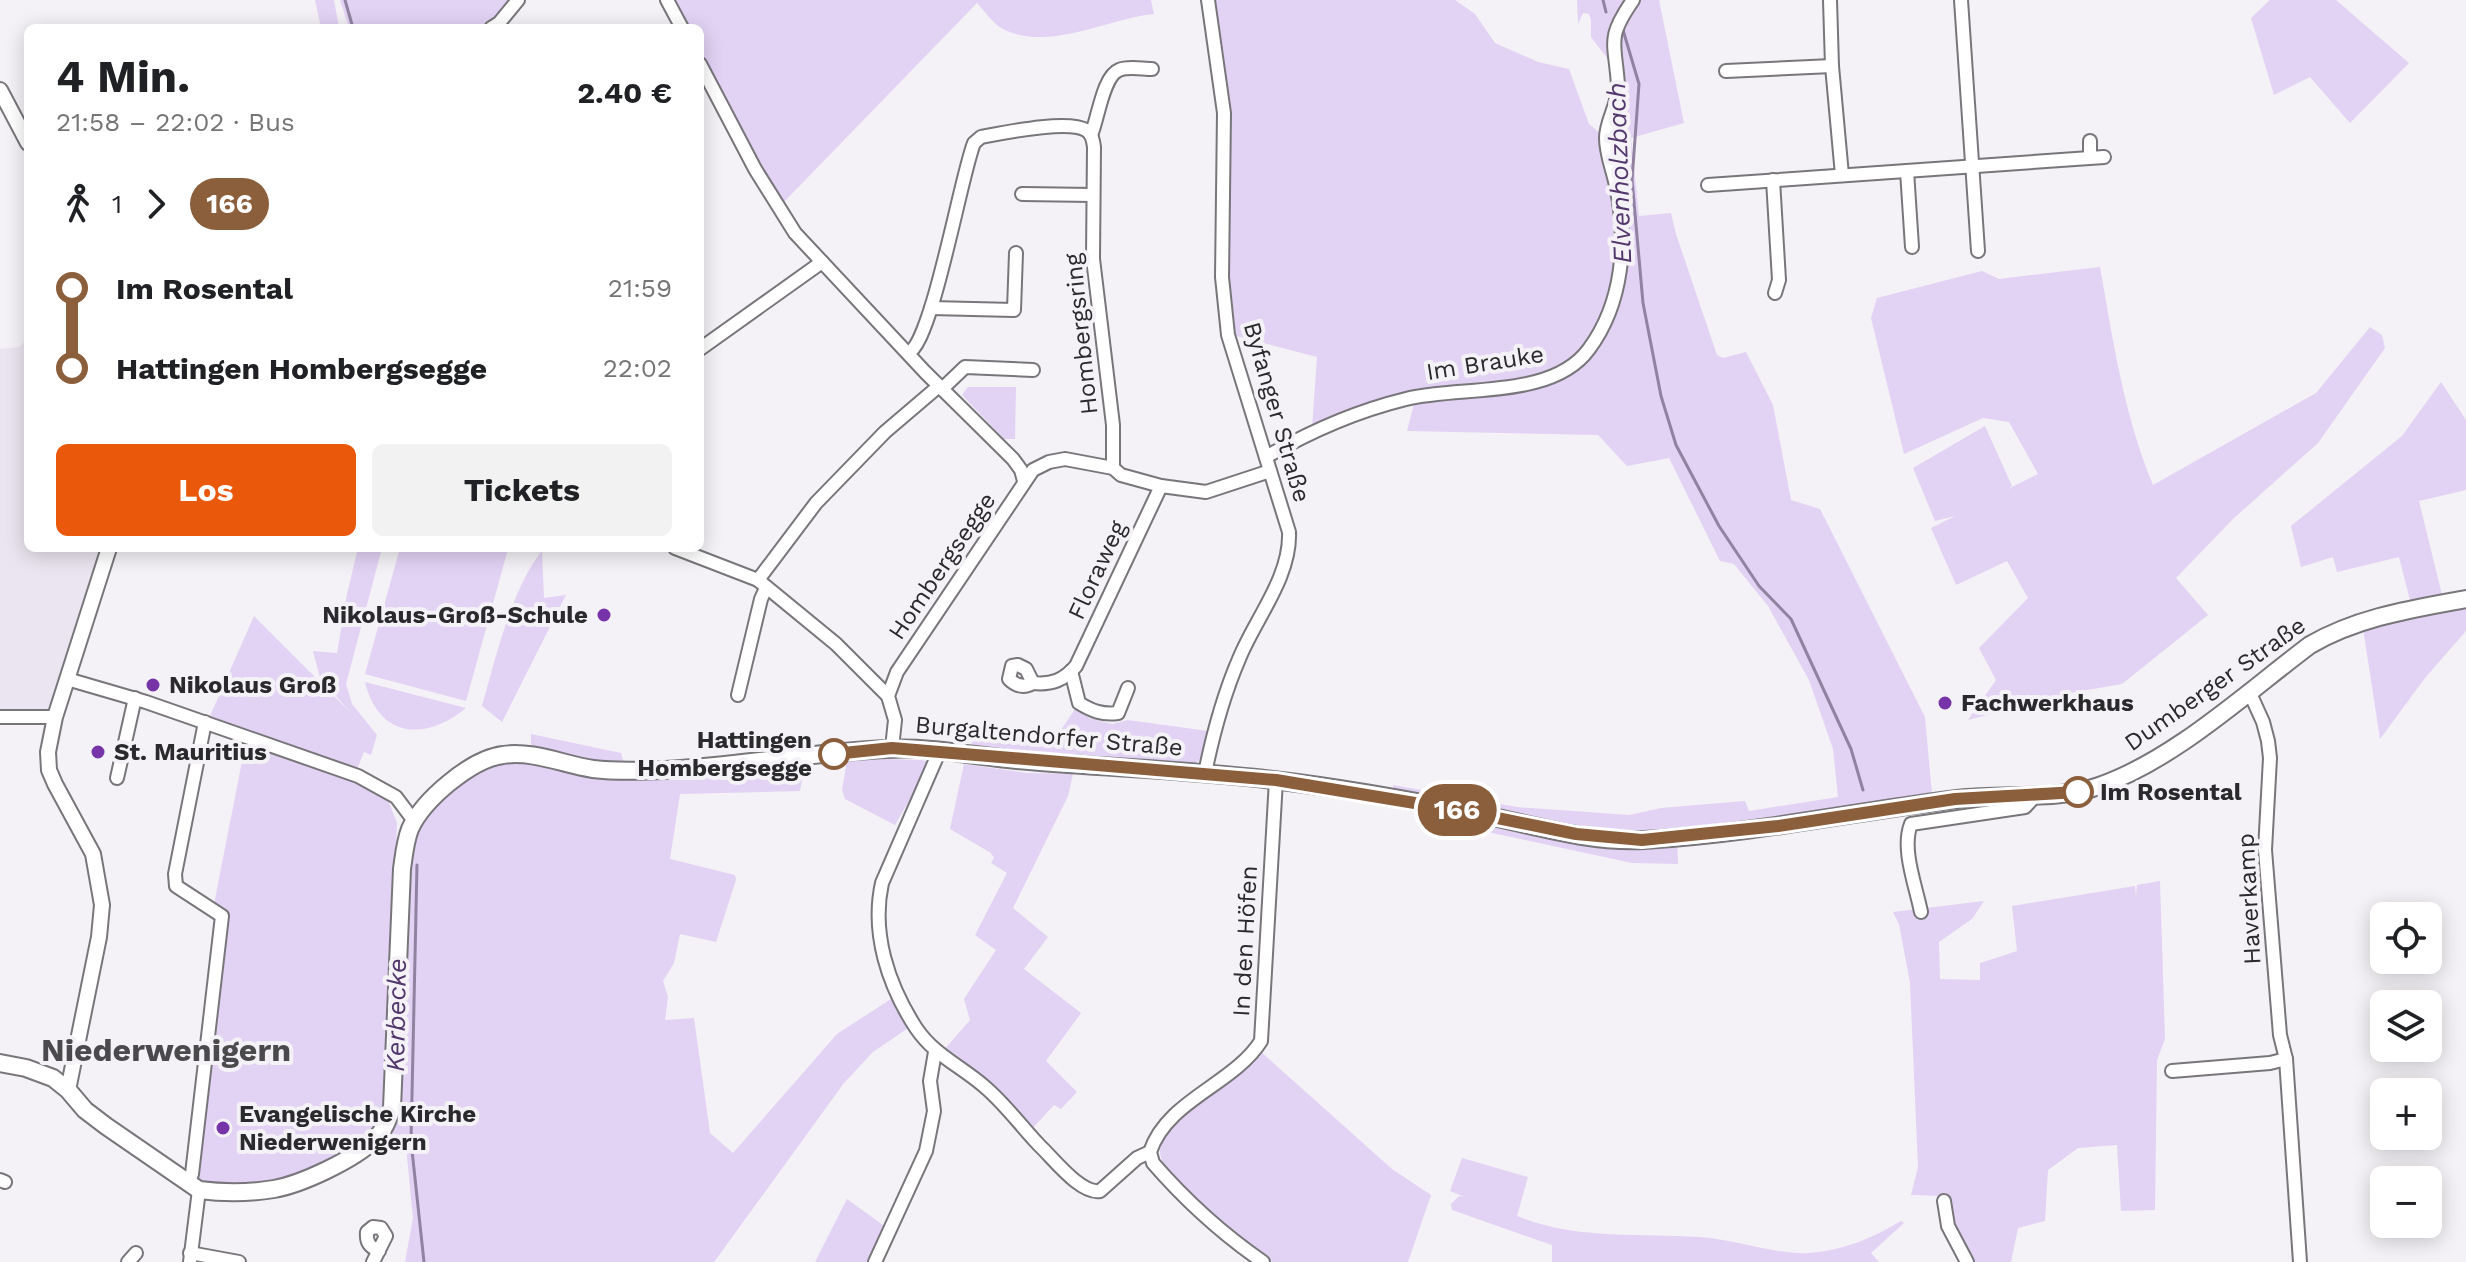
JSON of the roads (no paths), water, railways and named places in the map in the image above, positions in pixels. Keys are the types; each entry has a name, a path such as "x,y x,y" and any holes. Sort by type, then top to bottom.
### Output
{"main road":[{"name":"Dumberger Straße","path":"1687,835 1832,819 1955,799 2078,792 2097,787 2128,774 2185,740 2331,633 2381,616 2466,599"},
{"name":"Burgaltendorfer Straße","path":"194,1187 216,1192 278,1188 305,1179 360,1151 385,1128 392,1108 395,1070 403,856 414,821 429,803 461,775 501,755 519,754 585,768 617,771 734,765 892,748 1276,780 1591,836 1642,840 1687,835"},
{"path":"0,1063 42,1073 68,1090 85,1110 194,1187"}],"street":[{"path":"497,24 518,0"},
{"path":"667,0 680,24"},
{"name":"Byfanger Straße","path":"1205,773 1222,701 1249,635 1285,565 1290,546 1289,532 1228,335 1222,277 1224,113 1208,0"},
{"name":"Im Brauke","path":"1266,457 1324,427 1404,399 1538,381 1555,375 1583,357 1603,329 1618,286 1622,244 1617,189 1606,140 1617,95 1613,35 1633,0"},
{"path":"1830,0 1832,66 1842,175"},
{"path":"1961,0 1978,251"},
{"path":"1726,71 1832,66"},
{"name":"Hombergsring","path":"1113,468 1113,425 1093,259 1094,147 1091,135 1106,87 1114,73 1121,69 1152,69"},
{"name":"Hombergsegge","path":"704,71 773,200 795,233 1021,470 1024,481 1007,510 897,672 888,696"},
{"path":"0,90 6,118 24,138"},
{"path":"908,353 918,344 931,308 972,147 977,140 1066,127 1082,128 1091,135"},
{"path":"2090,141 2090,157"},
{"path":"1708,185 2104,157"},
{"path":"1907,171 1912,247"},
{"path":"1773,180 1779,280 1775,293"},
{"path":"1022,194 1093,195"},
{"path":"931,308 1014,310 1016,253"},
{"path":"704,346 822,262"},
{"path":"738,695 762,584 816,503 885,432 965,367 1033,370"},
{"path":"1024,481 1033,470 1065,459 1113,468 1121,475 1161,486 1206,492 1270,471"},
{"name":"Floraweg","path":"1071,671 1161,486"},
{"path":"68,1090 99,937 102,905 93,854 49,770 48,752 55,717 108,552"},
{"path":"685,552 762,584 820,630 888,696 895,720 892,748"},
{"path":"1033,683 1047,684 1066,677 1071,671"},
{"path":"1071,671 1079,703 1105,715 1118,713 1128,688"},
{"path":"67,679 205,722 380,786 396,797 414,821"},
{"name":"Haverkamp","path":"2249,691 2268,741 2265,850 2280,1035 2286,1059 2300,1262"},
{"path":"117,778 137,699"},
{"path":"0,717 55,717"},
{"path":"205,722 175,874 176,886 222,916 192,1174 190,1258 239,1262"},
{"name":"In den Höfen","path":"939,752 882,883 877,908 884,956 896,990 916,1027 935,1052 961,1067 988,1089 1021,1126 1084,1189 1091,1192 1100,1191 1137,1158 1150,1152 1159,1132 1245,1060 1261,1041 1276,780"},
{"name":"Dumberger Straße","path":"1921,912 1907,833 1911,824 2025,807 2037,794"},
{"path":"875,1262 926,1151 934,1111 930,1081 935,1052"},
{"path":"2172,1071 2286,1059"},
{"path":"1150,1152 1153,1163 1200,1214 1263,1262"},
{"path":"1944,1201 1948,1226 1967,1262"}],"waterway":[{"name":"Kerbecke","path":"345,0 352,24"},
{"name":"Elvenholzbach","path":"1603,0 1606,12"},
{"name":"Elvenholzbach","path":"1623,30 1639,84 1632,180 1643,303 1661,396 1676,445 1719,526 1759,586 1791,619 1851,749 1863,790"},
{"name":"Kerbecke","path":"417,865 411,1141 424,1262"}],"place":[{"name":"Nikolaus-Groß-Schule","path":"604,615"},
{"name":"Nikolaus Groß","path":"153,685"},
{"name":"Fachwerkhaus","path":"1945,703"},
{"name":"St. Mauritius","path":"98,752"},
{"name":"Hattingen Hombergsegge","path":"834,754"},
{"name":"Im Rosental","path":"2078,792"},
{"name":"Evangelische Kirche Niederwenigern","path":"223,1128"}],"district":[{"name":"Niederwenigern","path":"166,1050"}]}
